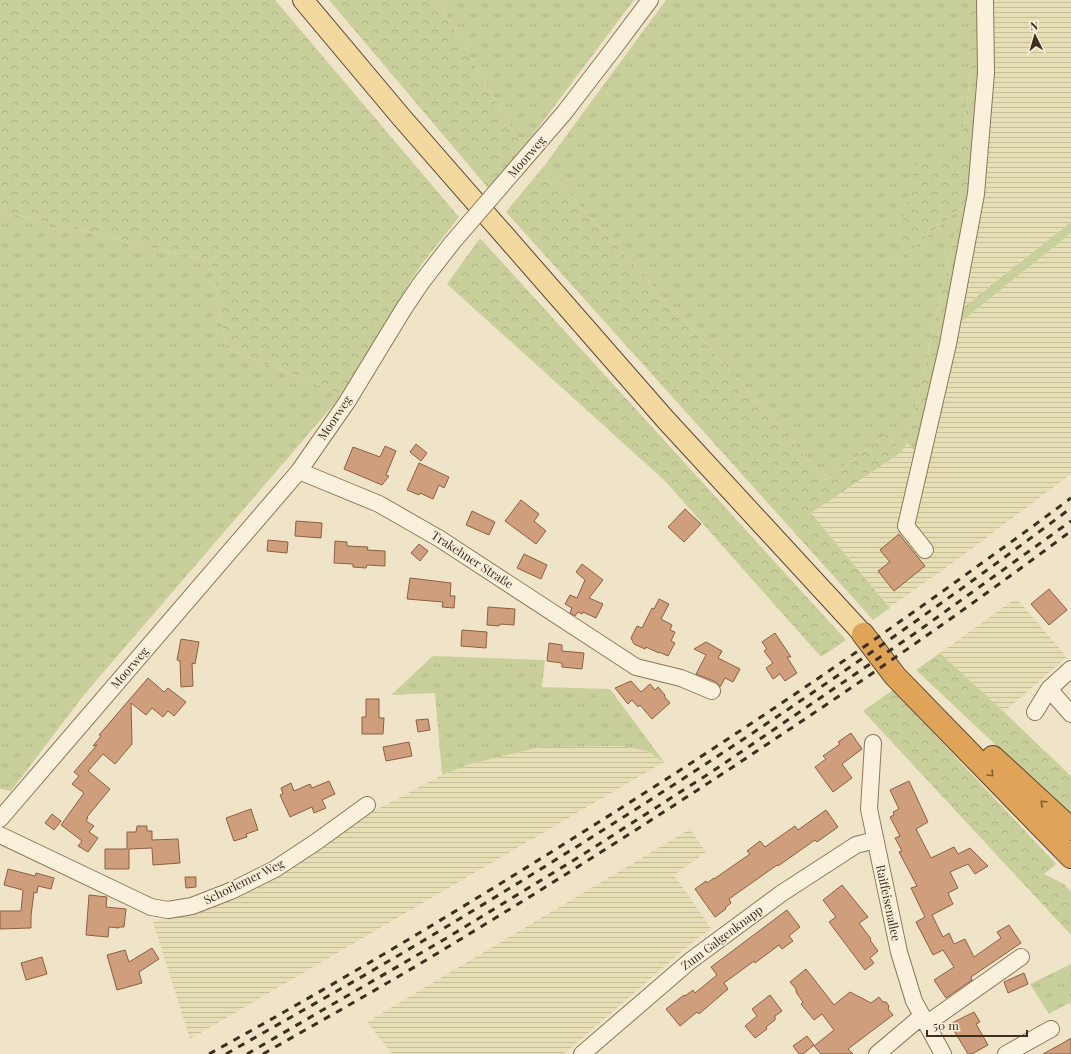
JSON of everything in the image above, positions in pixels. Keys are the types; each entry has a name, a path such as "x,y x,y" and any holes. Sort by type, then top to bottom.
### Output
{"highway":[{"path":"863,634 1071,829"},
{"path":"863,634 895,676 1071,857"}],"main road":[{"path":"303,0 407,124 665,419 863,634"}],"street":[{"name":"Moorweg","path":"0,819 299,471 347,402 421,283 452,243 564,114 650,0"},
{"path":"925,550 906,526 948,344 976,194 986,73 985,0"},
{"name":"Trakehner Straße","path":"299,471 379,504 440,539 636,667 681,678 712,691"},
{"path":"1035,712 1048,689 1071,669"},
{"path":"1048,689 1071,714"},
{"name":"Raiffeisenallee","path":"873,743 869,809 899,952 914,1001 943,1054"},
{"name":"Schorlemer Weg","path":"0,835 151,906 168,910 192,906 233,890 275,869 316,842 367,805"},
{"name":"Zum Galgenknapp","path":"582,1054 690,961 782,893 856,845 875,840"},
{"path":"877,1054 924,1020 1021,957"},
{"path":"1006,1054 1051,1029"}],"shaded area":[{"path":"989,0 1071,0 1071,222 959,311"},
{"path":"1071,233 1071,474 954,562 890,607 811,513 900,453 907,444 920,455 957,325"},
{"path":"1016,598 1067,657 1004,712 940,653"},
{"path":"621,746 647,751 664,762 190,1039 153,922 193,912 237,897 275,877 374,811 442,775 466,765 541,747"},
{"path":"690,829 706,852 674,875 711,928 681,952 564,1054 392,1054 367,1022"}],"green space":[{"path":"0,0 275,0 459,217 422,264 410,282 342,395 226,348 211,262 0,211"},
{"path":"329,0 436,0 441,6 523,148 488,188"},
{"path":"436,0 634,0 523,148 441,6"},
{"path":"666,0 970,0 970,72 960,153 893,264 961,208 907,444 900,453 887,434 825,480 745,387 544,166"},
{"path":"970,0 981,0 983,72 968,221 920,455 907,444 961,208 893,264 915,165 960,152 970,72"},
{"path":"544,166 745,387 825,480 887,434 900,453 811,513 890,608 873,620 506,212"},
{"path":"0,211 211,262 226,348 342,395 83,696 11,791 0,789"},
{"path":"1071,222 1071,233 957,325 959,311"},
{"path":"480,238 846,640 821,657 665,481 447,284"},
{"path":"940,653 1071,776 1071,816 916,670"},
{"path":"433,656 545,660 542,687 610,689 664,762 647,751 621,746 541,747 466,765 442,775 435,693 391,695"},
{"path":"893,690 1056,864 1044,874 1064,884 1071,892 1071,935 863,711"},
{"path":"1071,964 1071,1006 1069,1003 1049,1014 1030,984"}],"building":[{"path":"416,444 427,453 421,461 410,452"},
{"path":"385,446 396,451 386,475 389,476 382,485 344,469 353,447 380,457"},
{"path":"419,463 449,477 444,488 439,485 433,499 420,493 419,495 407,490"},
{"path":"521,500 539,514 534,521 546,531 536,544 505,521"},
{"path":"685,509 701,524 684,542 668,527"},
{"path":"472,511 495,522 489,535 466,525"},
{"path":"296,521 322,523 321,538 295,536"},
{"path":"899,534 925,566 894,591 878,571 890,562 880,550"},
{"path":"268,540 288,542 287,553 267,551"},
{"path":"335,541 347,542 347,546 368,547 367,550 385,551 385,566 367,565 366,568 353,567 353,564 334,563"},
{"path":"419,544 428,551 420,561 411,553"},
{"path":"524,554 547,565 541,579 517,568"},
{"path":"582,564 603,580 589,598 603,604 596,618 583,612 582,614 578,612 575,616 570,613 572,608 565,604 570,595 577,598 585,580 576,572"},
{"path":"410,578 451,583 450,596 455,596 454,608 442,607 443,602 407,599"},
{"path":"1049,589 1067,610 1049,625 1031,604"},
{"path":"659,599 669,604 661,619 672,625 670,630 675,632 671,641 675,643 668,656 634,644 631,638 637,626 642,628 652,608 654,609"},
{"path":"488,607 515,609 514,625 487,625"},
{"path":"462,630 487,632 486,648 461,646"},
{"path":"775,633 791,657 787,657 797,673 785,681 780,674 773,679 766,668 773,663 764,651 767,649 762,642"},
{"path":"181,639 199,642 195,664 192,663 193,686 181,687 180,661 177,660"},
{"path":"706,642 722,651 718,658 740,669 733,682 725,678 720,687 716,682 696,674 706,655 694,649"},
{"path":"549,643 562,645 562,651 584,653 582,669 562,667 562,663 547,661"},
{"path":"148,678 164,692 168,688 186,702 174,716 168,711 163,717 152,708 146,715 131,703 132,744 115,764 103,754 88,771 110,789 87,817 88,818 86,821 94,826 89,832 98,838 88,852 78,846 82,841 61,825 84,793 72,784 79,776 74,772 97,745 93,746 101,736 99,735"},
{"path":"631,681 641,692 650,684 655,690 658,687 670,703 652,719 640,705 638,707 632,700 628,704 615,688"},
{"path":"366,699 379,699 379,718 384,718 383,734 362,734 362,717 366,717"},
{"path":"428,719 430,730 418,732 416,720"},
{"path":"851,733 862,749 842,764 852,778 833,792 815,767 826,759 823,756 840,744 838,742"},
{"path":"409,742 412,756 386,761 383,747"},
{"path":"329,781 335,794 322,800 326,808 314,813 312,807 290,817 280,795 283,794 281,788 291,783 294,791 310,784 312,788"},
{"path":"909,781 928,822 916,829 931,858 954,847 958,854 970,848 988,866 975,874 968,864 950,872 958,888 948,893 953,904 932,915 943,937 949,933 954,944 965,939 974,957 1001,938 997,932 1009,925 1021,943 971,977 972,980 946,998 934,980 954,967 943,950 933,955 916,922 925,917 911,888 917,886 899,852 902,851 895,838 900,836 890,817 894,815 893,812 899,809 890,790"},
{"path":"251,809 258,830 246,834 247,837 234,841 226,818"},
{"path":"826,810 838,827 817,842 815,840 778,866 777,865 729,899 731,903 725,908 726,909 715,917 695,889 706,881 707,883 714,879 750,854 747,851 760,841 765,847 795,826 798,830"},
{"path":"52,814 61,821 54,830 45,823"},
{"path":"137,826 147,826 147,831 152,831 152,840 178,839 180,863 153,865 152,848 129,849 129,869 105,869 105,849 127,849 127,832 136,832"},
{"path":"8,869 35,876 36,873 54,878 51,889 38,886 37,893 34,892 31,928 0,929 0,911 21,911 23,890 4,885"},
{"path":"185,877 196,877 196,887 186,888"},
{"path":"842,885 868,917 859,923 878,951 870,958 874,963 865,970 829,922 836,917 823,900"},
{"path":"89,895 107,897 106,907 126,909 124,927 109,927 108,937 86,935"},
{"path":"787,910 800,927 789,936 793,941 782,949 779,945 724,983 728,989 699,1014 697,1012 680,1026 666,1009 693,990 695,993 717,975 711,967"},
{"path":"152,948 159,959 139,972 142,983 117,990 107,955 125,950 129,962"},
{"path":"42,957 47,974 26,980 21,963"},
{"path":"806,969 834,1005 850,992 871,1003 879,997 883,1002 886,1002 889,1006 888,1009 893,1015 848,1049 853,1054 821,1054 814,1046 834,1030 822,1014 814,1020 801,1004 803,1002 796,992 796,989 790,982"},
{"path":"1024,973 1028,984 1008,993 1004,982"},
{"path":"770,995 782,1011 775,1016 775,1020 766,1027 767,1029 755,1038 745,1026 757,1016 752,1009"},
{"path":"974,1012 980,1022 976,1024 988,1045 972,1054 968,1054 950,1024"},
{"path":"807,1036 814,1045 803,1054 799,1054 793,1046"},
{"path":"1071,1038 1071,1054 1043,1054 1063,1043"}],"railway":[{"path":"209,1054 417,934 519,872 666,779 844,661 1071,498"},
{"path":"226,1054 441,930 602,831 840,674 918,620 1071,508"},
{"path":"247,1054 445,939 579,857 713,771 914,634 1071,521"},
{"path":"263,1054 428,959 672,807 904,651 1005,580 1071,531"}]}
